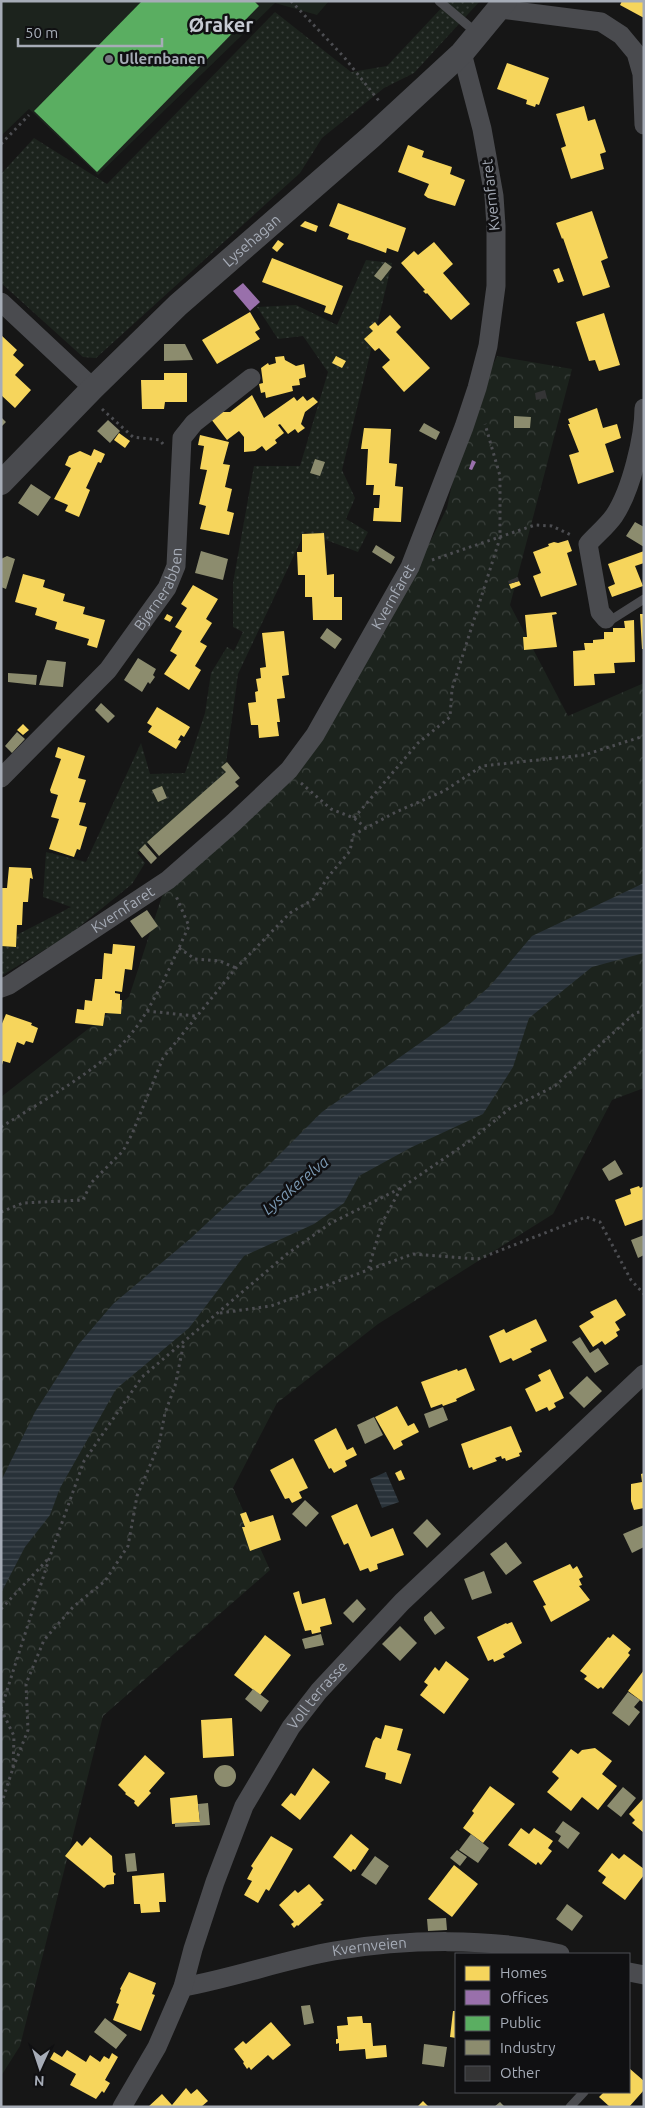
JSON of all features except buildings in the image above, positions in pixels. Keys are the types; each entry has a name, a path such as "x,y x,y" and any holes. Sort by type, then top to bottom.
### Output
{"street":[{"name":"Lysehagan","path":"1,483 90,391 178,305 371,137 462,53 503,5"},
{"path":"503,5 601,22 621,35 636,53 642,74 644,125"},
{"name":"Kvernfaret","path":"1,988 96,929 168,880 233,823 289,770 315,735 410,567 477,388 488,346 493,312 496,248 494,196 482,129 462,53"},
{"path":"1,302 90,391"},
{"name":"Bjørnerabben","path":"1,778 108,670 167,588 176,566 182,438 194,423 251,378"},
{"path":"606,619 600,612 588,544 614,517 624,498 633,472 644,408"},
{"name":"Voll terrasse","path":"122,2107 157,2047 183,1987 193,1948 215,1882 244,1806 291,1727 319,1692 402,1602 644,1374"},
{"name":"Kvernveien","path":"183,1987 221,1980 333,1951 407,1943 472,1943 556,1953"},
{"path":"630,1972 644,1975"}],"lane":[{"path":"439,1 479,34"},
{"path":"606,619 611,620 644,600"},
{"path":"570,2107 583,2093"}],"path":[{"path":"291,1 344,57 380,102"},
{"path":"1,144 29,114"},
{"path":"90,391 132,437 160,440"},
{"path":"354,818 418,743 450,717 452,689 500,538 500,476 484,420"},
{"path":"410,567 535,525 552,526 588,544"},
{"path":"1,1212 23,1203 83,1200 91,1183 123,1152 163,1058 236,968 290,913 314,900 328,877 350,851 353,835 396,812 444,791 482,766 584,754 644,736"},
{"path":"289,770 310,792 331,809 354,818 367,829"},
{"path":"1,1127 69,1084 122,1044 147,1011 189,926 168,880"},
{"path":"179,948 196,959 220,961 236,968"},
{"path":"147,1011 196,1016"},
{"path":"13,1768 14,1736 1,1709 49,1559 84,1462 142,1377 287,1254 331,1223 401,1188 471,1140 509,1110 555,1086 635,1014 644,1011"},
{"path":"368,1270 382,1223 401,1188"},
{"path":"219,1313 271,1306 413,1254 478,1258 586,1217 600,1222 631,1280 644,1294"},
{"path":"1,1805 28,1730 26,1684 44,1640 73,1607 105,1581 128,1546 137,1496 159,1444 165,1413 175,1386 184,1342"},
{"path":"1,1609 49,1559"}],"green space":[{"name":"Ullernbanen","path":"1,1 329,1 317,15 275,3 98,175 29,109 1,136"},
{"path":"448,1 480,1 414,73 384,88 322,138 300,173 96,358 83,357 1,283 1,174 34,138 107,184 275,12 351,72 387,66"},
{"path":"366,260 392,263 342,470 355,498 346,519 368,532 358,552 305,532 238,674 226,763 229,776 137,853 145,863 132,884 69,935 1,976 1,943 71,907 43,897 46,852 86,862 141,743 150,774 185,773 205,713 211,673 227,647 234,651 243,632 233,627 233,583 254,466 300,466 328,372 303,336 278,339 257,307 296,305 337,325"},
{"path":"497,356 572,369 510,605 568,716 644,683 644,1088 612,1100 553,1214 378,1324 277,1403 233,1488 270,1570 103,1716 20,2046 1,2076 1,1097 129,997 166,884 323,735 389,624 447,508 464,427"}],"water":[{"name":"Lysakerelva","path":"644,883 644,953 592,967 529,1018 513,1067 483,1114 412,1147 359,1176 344,1203 314,1224 244,1256 189,1328 116,1389 60,1488 50,1515 25,1547 1,1593 1,1481 35,1412 78,1345 113,1304 191,1238 265,1169 322,1112 447,1024 490,986 532,936"},
{"path":"386,1472 399,1502 382,1508 370,1479"}],"place":[{"name":"Ullernbanen","path":"109,59"}],"district":[{"name":"Øraker","path":"221,25"}]}
